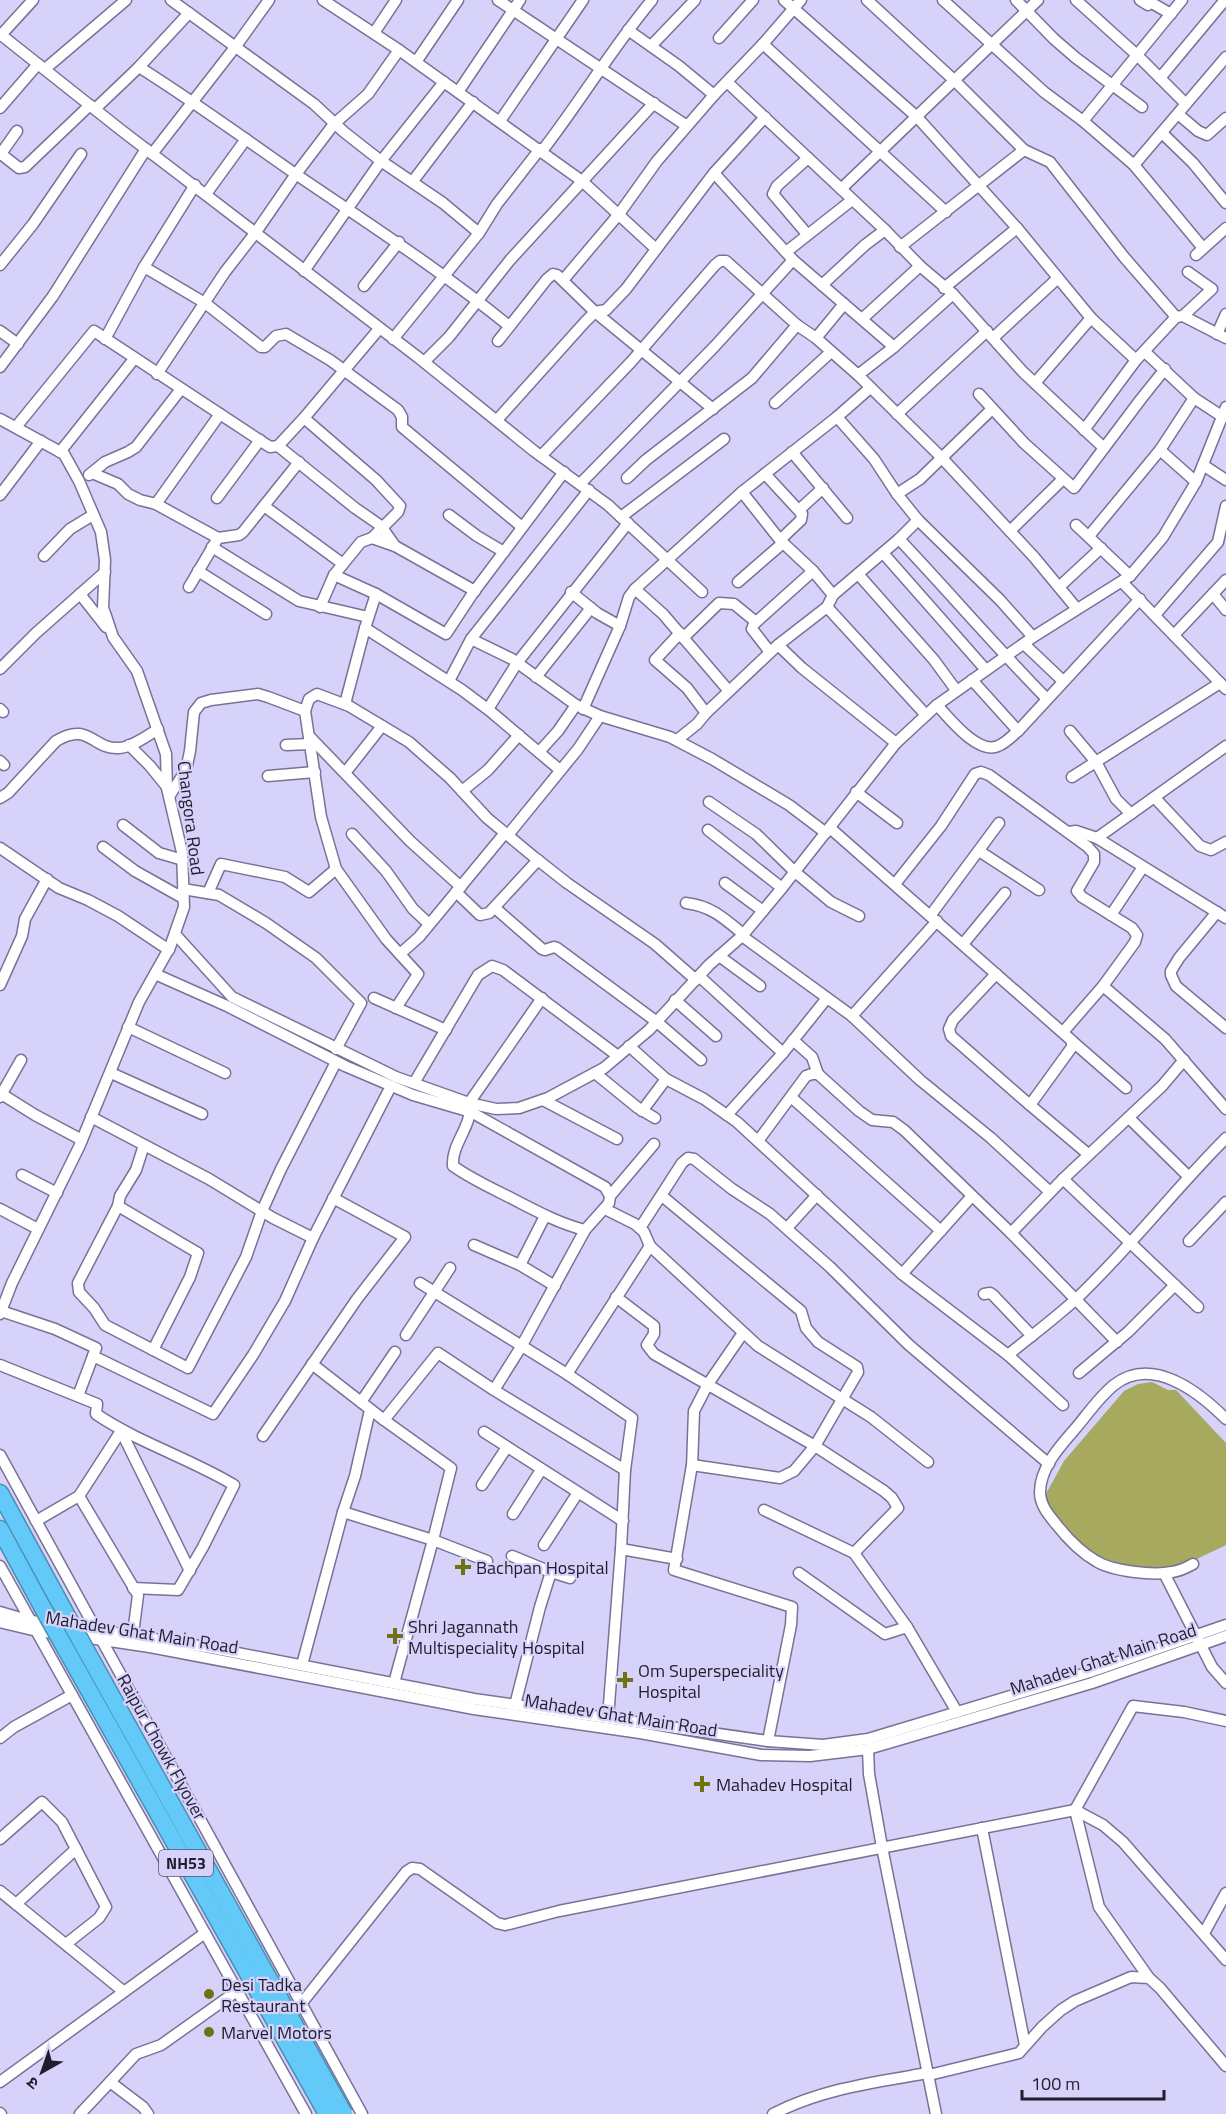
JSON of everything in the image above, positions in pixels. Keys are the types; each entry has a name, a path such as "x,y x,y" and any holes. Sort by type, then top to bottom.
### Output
{"highway":[{"name":"Raipur Chowk Flyover","path":"0,1493 344,2114"},
{"name":"Raipur Chowk Flyover","path":"0,1529 327,2114"}],"street":[{"path":"33,0 1,34 149,152 424,362 541,456 585,487 702,592"},
{"path":"0,108 41,66 126,0"},
{"path":"0,367 53,296 149,152 193,101 269,0"},
{"path":"374,33 396,0"},
{"path":"416,62 458,0"},
{"path":"498,0 687,126"},
{"path":"458,92 520,0"},
{"path":"500,121 583,0"},
{"path":"393,339 479,233 497,204 574,110 601,68 652,0"},
{"path":"651,46 695,0"},
{"path":"719,38 753,0"},
{"path":"564,279 619,213 657,161 714,95 763,44 788,4 801,0"},
{"path":"867,0 956,81 1024,150 1050,162 1094,215 1124,257 1180,317 1221,336 1226,314"},
{"path":"943,0 1044,92 1083,121 1134,165 1200,252 1226,228"},
{"path":"1016,0 1054,39 1142,107"},
{"path":"841,189 1038,0"},
{"path":"1076,0 1138,56 1186,104"},
{"path":"1140,0 1148,5 1150,2 1171,14"},
{"path":"1083,121 1182,0"},
{"path":"1160,78 1225,0"},
{"path":"328,1 541,150 582,181 656,249"},
{"path":"177,2 314,104 334,124 381,161 413,181 479,233"},
{"path":"788,4 917,117 1017,228 1091,318 1136,360"},
{"path":"17,131 0,154 19,168 25,167 139,67 189,13"},
{"path":"628,30 714,95"},
{"path":"763,44 946,212"},
{"path":"157,374 225,272 296,174 334,124 368,94 399,50"},
{"path":"1134,165 1226,57"},
{"path":"139,67 193,101 347,209 399,242 509,326"},
{"path":"304,271 381,161 444,82"},
{"path":"727,82 949,291 1035,383 1104,448"},
{"path":"413,181 473,102"},
{"path":"424,362 449,337 510,260 654,103"},
{"path":"1178,114 1203,134 1210,134 1224,125"},
{"path":"497,420 595,312 606,310 626,289 714,173 765,117"},
{"path":"1162,133 1193,163 1226,203"},
{"path":"206,194 246,139"},
{"path":"900,247 1024,150"},
{"path":"0,265 33,224 81,154"},
{"path":"807,234 773,194 777,186 808,158"},
{"path":"714,173 789,256 894,347"},
{"path":"105,339 144,267 195,185"},
{"path":"449,681 471,639 585,487 678,381 715,346 762,294 807,234 852,200"},
{"path":"858,375 894,347 949,291 1017,228"},
{"path":"822,285 865,245 885,230"},
{"path":"364,286 399,242"},
{"path":"541,456 641,350 715,265 720,261 729,263 797,325 816,338 858,375 941,457 1010,531 1077,609"},
{"path":"862,319 920,266"},
{"path":"144,267 205,303 261,347 266,346 276,336 286,334 330,360 398,410 402,417 402,428 522,527"},
{"path":"1084,430 1136,360 1212,289 1188,272"},
{"path":"498,341 550,276 557,274 595,312 713,410"},
{"path":"897,414 1058,278"},
{"path":"816,338 844,304"},
{"path":"1035,383 1091,318"},
{"path":"627,478 646,460 753,378 797,325"},
{"path":"16,427 94,331 270,447 278,446 379,329"},
{"path":"0,331 18,344"},
{"path":"775,403 831,352"},
{"path":"155,974 227,1006 336,1062 391,1086 413,1095 470,1108 519,1108 543,1100 595,1073 630,1047 657,1022 675,1000 742,935 795,872 896,743 956,690 1028,640 1126,579 1163,537 1196,482 1224,412 1194,398 1145,352"},
{"path":"60,452 134,358"},
{"path":"979,394 1074,488 1165,369"},
{"path":"539,752 579,707 620,626 629,597 635,589 742,492 870,388"},
{"path":"80,484 105,462 136,447 181,389"},
{"path":"1089,536 1160,450 1194,398"},
{"path":"897,494 914,484 992,409"},
{"path":"156,504 220,414"},
{"path":"837,417 874,459 897,494 918,520 1000,600 1028,640 1063,681"},
{"path":"304,418 376,480 399,504 398,512 381,526 372,538 361,542 334,575 320,606"},
{"name":"Changora Road","path":"0,419 64,454 80,484 100,532 104,548 104,608 113,637 137,671 166,754 168,791 183,860 184,908 169,950 139,1002 82,1140 38,1229 1,1312"},
{"path":"488,710 517,663 624,520 724,439"},
{"path":"218,498 260,440"},
{"path":"0,495 40,441"},
{"path":"278,446 346,502 381,526 395,546"},
{"path":"1160,450 1196,482"},
{"path":"792,452 847,518"},
{"path":"92,473 118,484 128,494 156,504 218,538 239,535 300,462"},
{"path":"1203,465 1226,480"},
{"path":"334,575 376,594 446,633 564,472"},
{"path":"738,582 801,520 800,510 765,474"},
{"path":"1010,531 1064,479"},
{"path":"800,510 822,489"},
{"path":"742,492 781,542 813,571 833,595"},
{"path":"264,506 343,564"},
{"path":"1155,615 1218,542 1226,506"},
{"path":"44,556 70,529 93,515"},
{"path":"449,515 504,552"},
{"path":"677,740 697,724 728,690 774,648 827,607 833,595 918,520"},
{"path":"1072,777 1223,686 1155,615 1101,548 1076,525"},
{"path":"189,587 218,538"},
{"path":"372,538 395,546 475,591"},
{"path":"899,539 1047,699"},
{"path":"212,548 300,601 367,623 488,710 561,770"},
{"path":"1059,587 1101,548"},
{"path":"883,553 986,670"},
{"path":"198,571 266,614"},
{"path":"813,571 756,622 752,629 896,743"},
{"path":"0,669 105,572"},
{"path":"858,574 934,660 956,690"},
{"path":"1174,634 1226,580"},
{"path":"635,589 663,614 728,690"},
{"path":"572,592 591,608 620,626"},
{"path":"80,594 113,637"},
{"path":"345,704 376,594"},
{"path":"1213,594 1226,610"},
{"path":"937,705 964,734 985,747 998,746 1018,731 1140,598"},
{"path":"706,713 687,688 655,660 720,603 734,604 756,622"},
{"path":"827,607 926,715"},
{"path":"536,677 591,608"},
{"path":"471,639 505,655 579,707 600,716 677,740 773,795 828,830 934,918 1126,1088"},
{"path":"972,680 1018,731"},
{"path":"129,745 150,766 168,791 186,770 194,712 201,704 212,700 258,694 305,711"},
{"path":"396,1008 418,974 387,939 336,869 321,818 305,711 309,699 317,694 345,704 409,742 506,834 575,889 655,944 783,1053"},
{"path":"400,954 429,924 561,770 600,716"},
{"path":"345,772 382,726"},
{"path":"0,798 8,793 56,741 65,736 74,733 83,734 111,748 120,748 158,729"},
{"path":"1070,731 1096,762 1116,799 1131,814"},
{"path":"462,791 488,770 519,735"},
{"path":"286,746 310,740"},
{"path":"310,740 345,772 480,915 489,913 495,908 538,860"},
{"path":"1098,838 1226,747"},
{"path":"268,776 315,772"},
{"path":"894,884 941,826 975,774 981,772 989,774 1088,847 1095,858 1077,891 1082,897 1132,928 1137,935 1135,942 1103,986 1063,1032"},
{"path":"856,792 897,823"},
{"path":"1155,798 1200,846 1211,850 1226,842"},
{"path":"710,802 756,834 795,872 831,902 860,916"},
{"path":"852,1016 934,918 999,823"},
{"path":"123,825 159,853 183,860"},
{"path":"708,830 782,888"},
{"path":"1068,832 1076,831 1098,838 1221,915 1179,958 1171,970 1171,975 1176,986 1226,1028"},
{"path":"352,834 429,924"},
{"path":"103,847 135,871 183,893 219,895 266,923 316,958 361,1003 336,1049"},
{"path":"0,849 59,888 118,916 169,950"},
{"path":"979,851 1039,890"},
{"path":"208,893 221,864 285,877 309,892 336,869"},
{"path":"1111,915 1143,867"},
{"path":"0,985 22,936 25,919 47,879"},
{"path":"726,883 763,911"},
{"path":"963,944 1005,893"},
{"path":"686,903 704,905 726,919 742,935 852,1016 920,1080 1050,1192"},
{"path":"495,908 542,949 547,950 554,947 657,1022 701,1060"},
{"path":"175,934 232,997 336,1049 470,1108 519,1140 605,1187 610,1196"},
{"path":"719,956 760,986"},
{"path":"414,1083 478,975 492,966 503,970 618,1056"},
{"path":"996,974 953,1020 949,1029 951,1036 1088,1154"},
{"path":"1103,986 1165,1039 1226,1109"},
{"path":"374,998 446,1030"},
{"path":"542,998 470,1108 452,1155 453,1166 466,1175 564,1225 585,1230"},
{"path":"727,1115 783,1053 827,998"},
{"path":"675,1000 716,1036"},
{"path":"129,1027 225,1073"},
{"path":"793,1040 812,1057 818,1074 872,1120 893,1122 904,1130 1011,1233 1117,1342"},
{"path":"1030,1105 1072,1047 1072,1041"},
{"path":"630,1047 666,1078 727,1115 902,1274 1008,1355 1063,1406"},
{"path":"21,1060 1,1094 82,1140"},
{"path":"1011,1233 1088,1154 1162,1086 1184,1060"},
{"path":"144,1145 136,1170 120,1196 118,1206 78,1283 79,1292 94,1308 105,1325 188,1368 246,1257 262,1211 297,1136 336,1062"},
{"path":"111,1073 202,1114"},
{"path":"595,1073 642,1111 655,1118"},
{"path":"758,1142 806,1076 818,1074"},
{"path":"642,1111 666,1078"},
{"path":"93,1356 213,1414 285,1301 313,1238 391,1086"},
{"path":"791,1097 941,1231"},
{"path":"543,1100 617,1139"},
{"path":"91,1117 209,1179 313,1238"},
{"path":"1129,1118 1188,1176"},
{"path":"1008,1355 1075,1300 1130,1243 1188,1176 1226,1138"},
{"path":"494,1390 521,1347 585,1230 605,1209 610,1196 654,1143"},
{"path":"640,1228 682,1163 688,1158 694,1159 787,1228 867,1302 909,1345 1048,1464"},
{"path":"22,1175 57,1193"},
{"path":"1063,1179 1198,1307"},
{"path":"662,1196 801,1311 806,1328 818,1342 857,1367 858,1372 815,1446 794,1471 780,1478 692,1465 692,1468"},
{"path":"787,1228 817,1196"},
{"path":"902,1274 972,1196"},
{"path":"263,1436 357,1299 405,1237 333,1198"},
{"path":"1189,1241 1226,1202"},
{"path":"118,1206 198,1253 190,1277 153,1350"},
{"path":"0,1209 38,1229"},
{"path":"605,1209 640,1228 650,1246 758,1346 872,1417 928,1462"},
{"path":"520,1265 546,1216"},
{"path":"474,1245 520,1265 555,1286"},
{"path":"567,1374 650,1246"},
{"path":"406,1335 450,1268"},
{"path":"420,1283 567,1374 632,1418 625,1470 608,1718"},
{"path":"1079,1373 1117,1342 1175,1285"},
{"path":"984,1294 993,1295 1032,1336"},
{"path":"616,1297 654,1326 654,1334 648,1346 654,1354 815,1446 892,1498 898,1508 854,1553"},
{"path":"1,1312 55,1329 96,1348 78,1396"},
{"path":"743,1333 708,1384 694,1411 692,1468 674,1570 792,1607 791,1625 768,1741"},
{"path":"361,1402 395,1352"},
{"path":"384,1420 438,1353 625,1470"},
{"path":"312,1364 370,1410 451,1468 394,1683"},
{"path":"0,1365 97,1404 96,1414 121,1431 210,1471 234,1485 178,1590 133,1588"},
{"path":"1193,1564 1175,1572 1164,1573 1108,1567 1097,1562 1082,1551 1058,1527 1044,1508 1040,1494 1041,1483 1048,1464 1060,1446 1115,1384 1126,1378 1154,1374 1179,1383 1195,1392 1226,1419"},
{"path":"302,1665 343,1512 355,1476 370,1410"},
{"path":"36,1521 79,1496 121,1431"},
{"path":"121,1431 189,1571"},
{"path":"484,1432 577,1494 623,1521"},
{"path":"482,1485 507,1447"},
{"path":"0,1455 362,2114"},
{"path":"513,1514 541,1470"},
{"path":"544,1545 577,1494"},
{"path":"79,1496 138,1595 133,1634"},
{"path":"764,1510 854,1553 907,1626 957,1712"},
{"path":"343,1512 433,1540 487,1561"},
{"path":"621,1549 677,1559"},
{"path":"512,1556 570,1578"},
{"path":"0,1566 306,2114"},
{"path":"515,1705 551,1572"},
{"path":"799,1573 885,1634 907,1626"},
{"path":"1164,1573 1212,1667 1226,1683"},
{"path":"0,1612 99,1635 133,1634 515,1705 768,1741 823,1745 868,1739 1198,1640 1226,1625"},
{"name":"Mahadev Ghat Main Road","path":"0,1622 37,1631 99,1635 150,1647 474,1708 640,1733 761,1755 810,1756 868,1749 1092,1683 1198,1640 1226,1636"},
{"path":"0,1738 14,1727 72,1695"},
{"path":"1226,1721 1145,1706 1133,1706 1075,1810 1099,1907 1149,1978 1226,2066"},
{"path":"868,1749 869,1774 882,1847 936,2114"},
{"path":"0,1839 42,1802 62,1822 106,1907 99,1918 66,1944"},
{"path":"301,2004 406,1872 412,1868 420,1869 497,1923 505,1925 559,1911 1075,1810 1103,1825 1123,1842 1204,1932 1226,1960"},
{"path":"982,1828 1025,2045"},
{"path":"16,1904 76,1849"},
{"path":"0,1891 123,1991"},
{"path":"1204,1932 1226,1893"},
{"path":"0,2065 3,2078 205,1933"},
{"path":"773,2114 794,2103 829,2092 929,2074 1019,2053 1061,2010 1075,2001 1131,1977 1149,1978"},
{"path":"80,2114 136,2054 161,2045 237,1991"},
{"path":"110,2082 143,2107 146,2113"}],"shaded area":[{"path":"1152,1382 1168,1390 1176,1390 1226,1443 1226,1545 1172,1571 1144,1571 1099,1557 1078,1545 1047,1511 1047,1492 1064,1461 1124,1391 1138,1384"}],"place":[{"name":"Bachpan Hospital","path":"463,1567"},
{"name":"Shri Jagannath Multispeciality Hospital","path":"395,1636"},
{"name":"Om Superspeciality Hospital","path":"625,1680"},
{"name":"Mahadev Hospital","path":"702,1784"},
{"name":"Desi Tadka Restaurant","path":"209,1994"},
{"name":"Marvel Motors","path":"209,2032"}]}
